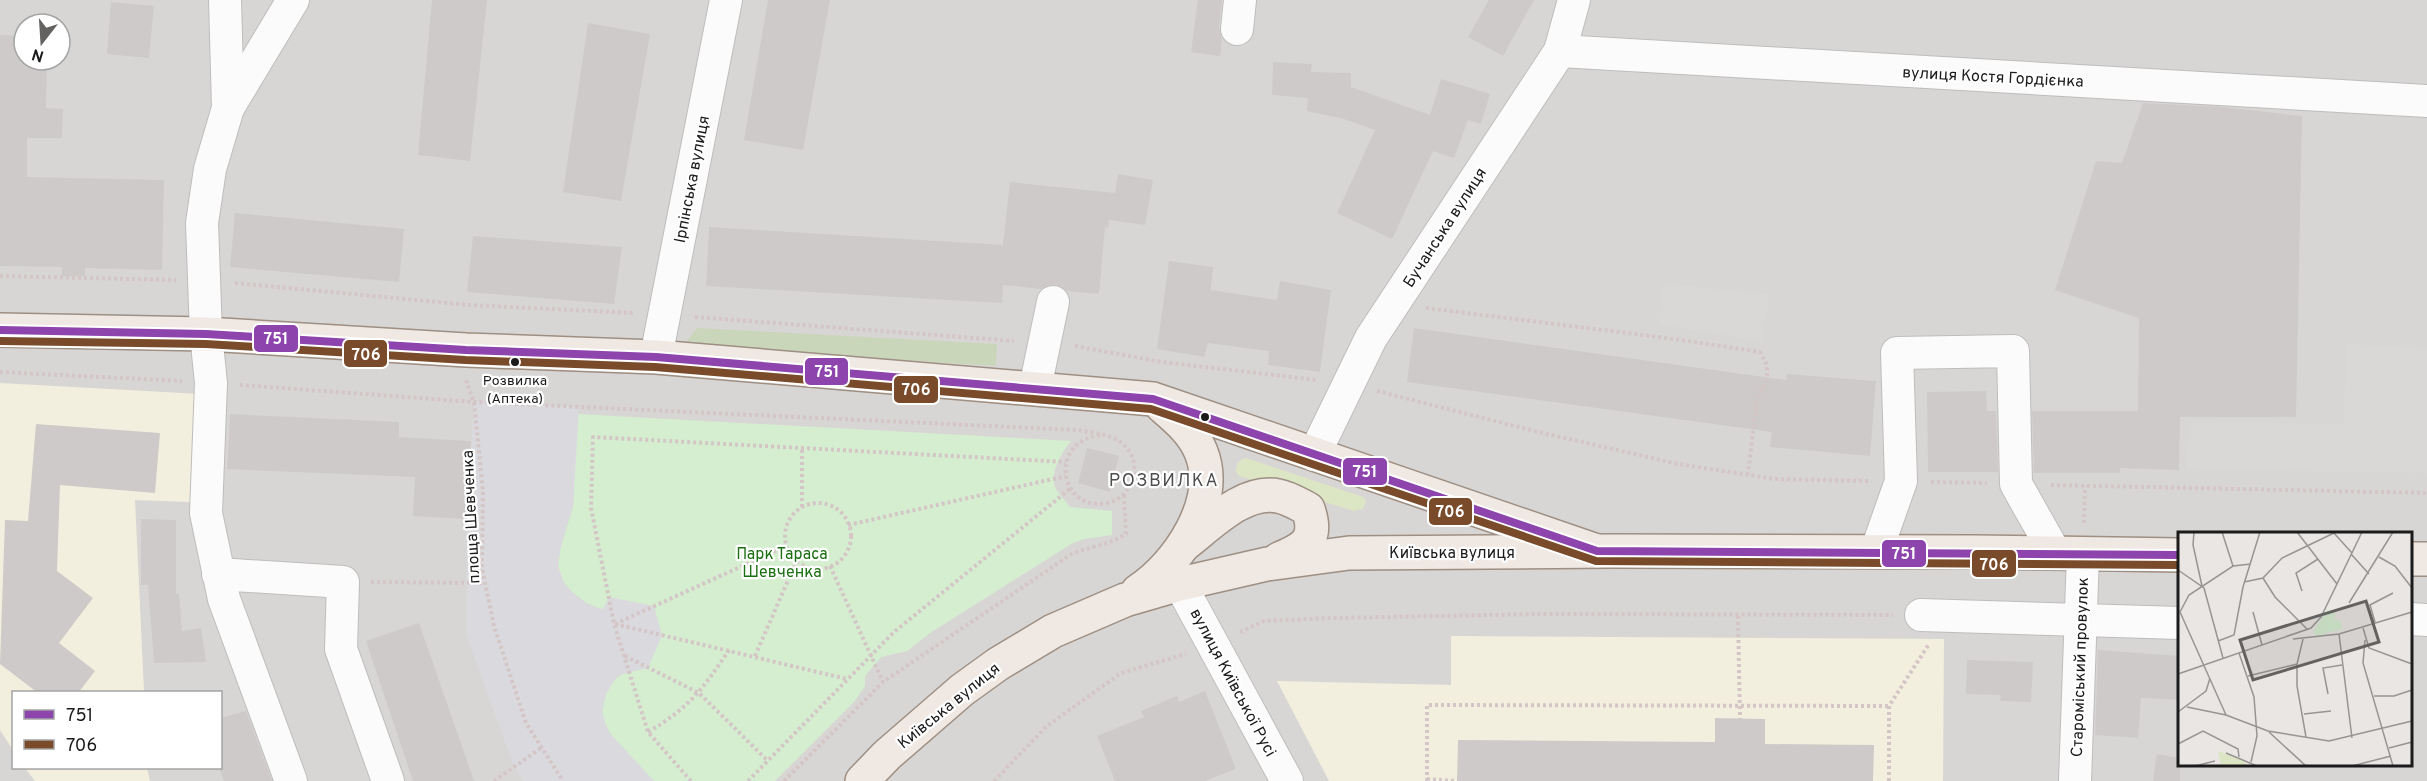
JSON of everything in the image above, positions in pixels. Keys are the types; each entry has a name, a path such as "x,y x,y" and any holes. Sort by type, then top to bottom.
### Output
{"main road":[{"path":"0,330 206,334 466,350 656,357 1153,399 1597,551"},
{"path":"1125,600 1154,581 1169,566 1184,545 1195,523 1205,481 1200,450 1188,429 1153,399"},
{"path":"1184,545 1245,501 1260,496 1276,495 1308,509 1313,524 1310,539 1301,549 1267,564"},
{"name":"Київська вулиця","path":"862,781 931,716 998,664 1053,631 1125,600 1180,584 1267,564 1349,553 1597,551 2178,555"}],"street":[{"path":"225,0 228,108"},
{"path":"291,781 224,600 206,513 211,383 206,334 202,223 210,169 228,108 293,0"},
{"name":"Ірпінська вулиця","path":"656,357 726,0"},
{"name":"Бучанська вулиця","path":"1314,455 1371,338 1560,51 1574,0"},
{"name":"вулиця Костя Гордієнка","path":"1560,51 2427,101"},
{"path":"1035,388 1053,302"},
{"path":"1876,552 1901,481 1897,353 2013,351 2016,484 2069,554"},
{"name":"Староміський провулок","path":"2069,554 2080,619 2075,781"},
{"path":"218,574 343,582 341,649 388,781"},
{"name":"вулиця Київської Русі","path":"1180,584 1287,781"},
{"path":"1934,616 2178,623"}],"path":[{"path":"1395,302 1430,309 1667,338 1760,352 1767,365 1767,380 1757,399 1748,474"},
{"name":"площа Шевченка","path":"466,380 474,402 483,492 482,568 494,626 526,723 563,781"},
{"path":"392,398 1077,430 1105,435 1125,445 1131,454 1134,476 1131,486 1115,501 1094,504 1083,500 1071,489 1066,476 1066,462 1073,448 1082,440 1105,435"},
{"path":"691,781 648,732 614,624 591,508 593,437 1066,462"},
{"path":"802,449 802,507"},
{"path":"848,525 1066,476"},
{"path":"2069,554 2085,486"},
{"path":"748,781 894,632 1071,489"},
{"path":"784,781 884,682 1073,553 1093,546 1112,543 1126,534 1124,495"},
{"path":"819,503 830,505 840,511 848,525 850,541 846,552 830,566 809,567 796,560 786,546 786,526 791,516 802,507 819,503"},
{"path":"614,624 786,546"},
{"path":"755,656 796,560"},
{"path":"830,566 884,682"},
{"path":"343,582 485,584"},
{"path":"994,781 1047,726 1121,673 1214,646 1264,621 1543,614 1934,616 1889,706 1888,781"},
{"path":"1738,616 1740,719"},
{"path":"614,624 848,679"},
{"path":"648,732 673,718 699,693 729,650"},
{"path":"624,656 699,693 768,761"},
{"path":"1457,781 1427,780 1427,705 1889,706"},
{"path":"494,781 541,748"}],"shaded area":[{"path":"0,0 2427,0 2427,781 0,781"},
{"path":"1664,284 1770,294 1761,341 1658,324"},
{"path":"2347,344 2427,348 2427,473 2186,469 2189,422 2343,424"},
{"path":"0,383 200,394 191,502 135,500 144,691 12,691 12,748 0,730"},
{"path":"474,402 579,407 573,507 562,540 558,566 563,581 571,591 579,599 594,607 603,609 609,597 654,606 662,635 648,668 618,675 606,694 602,713 607,730 654,781 523,781 514,767 466,634 467,519"},
{"path":"1451,636 1944,639 1943,781 1329,781 1277,681 1451,685"},
{"path":"26,769 147,769 150,781 35,781"}],"green space":[{"path":"697,328 997,344 996,366 682,347"},
{"name":"Парк Тараса Шевченка","path":"577,414 1071,441 1055,468 1055,487 1070,507 1112,511 1112,535 1073,543 930,633 907,651 881,657 865,676 865,686 854,702 775,781 654,781 617,743 604,721 603,709 605,696 613,682 622,674 648,667 662,635 586,603 563,581 558,566 559,553 573,507"},
{"path":"1246,458 1363,497 1366,500 1363,509 1354,511 1239,476 1236,472 1237,465 1239,461"}],"building":[{"path":"432,0 487,0 470,161 418,155"},
{"path":"768,0 830,0 803,150 744,140"},
{"path":"1198,0 1222,0 1219,27 1222,39 1220,56 1191,52"},
{"path":"1489,0 1534,0 1503,56 1468,37"},
{"path":"111,2 154,6 149,58 107,54"},
{"path":"588,23 650,34 621,201 563,192"},
{"path":"0,35 12,36 12,72 47,72 46,108 63,109 62,138 27,138 27,177 164,180 162,270 85,268 85,276 62,276 62,267 0,266"},
{"path":"1273,62 1312,64 1311,72 1351,73 1351,87 1430,115 1441,79 1490,94 1481,124 1468,120 1454,158 1433,151 1392,239 1337,213 1375,130 1344,119 1307,111 1308,98 1272,95"},
{"path":"2143,103 2224,107 2302,116 2296,417 2180,417 2179,470 2120,468 2120,473 2034,473 2032,411 2138,411 2139,318 2055,290 2096,161 2122,163"},
{"path":"1118,174 1153,180 1145,225 1109,220 1108,228 1105,227 1099,294 1067,291 1056,284 1041,289 1003,285 1002,303 706,286 709,227 1003,245 1010,182 1115,193"},
{"path":"235,213 404,229 399,282 230,267"},
{"path":"473,236 622,247 614,304 467,292"},
{"path":"1169,261 1213,267 1211,290 1277,300 1280,281 1331,290 1320,372 1268,365 1269,351 1208,343 1204,357 1157,349"},
{"path":"1414,328 1786,380 1787,374 1876,381 1870,456 1770,447 1772,432 1407,382"},
{"path":"1986,391 1987,411 1996,411 1998,472 1928,472 1927,392"},
{"path":"230,414 399,422 399,437 471,441 467,519 413,516 415,477 227,469"},
{"path":"36,424 160,433 155,493 60,485 57,571 93,598 59,643 95,671 80,691 35,691 0,664 5,520 28,521"},
{"path":"1087,448 1119,456 1110,492 1078,483"},
{"path":"141,519 176,520 176,594 179,594 182,631 201,628 206,662 154,663 148,585 141,585"},
{"path":"419,623 474,781 413,781 366,641"},
{"path":"2098,650 2178,656 2178,700 2141,698 2138,738 2095,735"},
{"path":"1967,660 2033,662 2031,702 2000,701 2001,695 1966,694"},
{"path":"1205,691 1236,769 1205,781 1115,781 1097,736 1144,717 1141,711 1177,696 1179,702"},
{"path":"246,711 272,781 224,781 220,770 222,769 222,717"},
{"path":"1715,718 1765,719 1765,744 1874,745 1873,781 1457,781 1458,740 1715,742"},
{"path":"2157,754 2178,758 2180,781 2153,781"}],"transit line":[{"name":"751","path":"0,330 206,334 466,350 656,357 1153,399 1597,551 2178,555"},
{"name":"706","path":"0,341 206,344 465,360 655,367 1151,409 1596,561 2178,565"}],"place":[{"name":"Розвилка (Аптека)","path":"515,362"}],"district":[{"name":"РОЗВИЛКА","path":"1164,480"}]}
